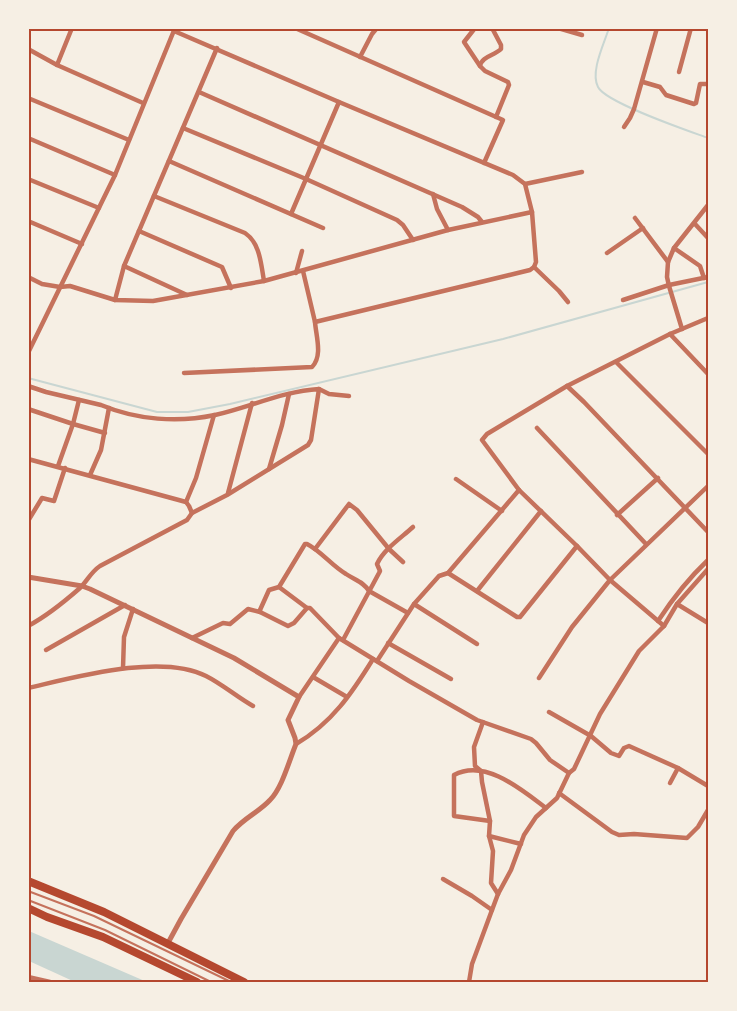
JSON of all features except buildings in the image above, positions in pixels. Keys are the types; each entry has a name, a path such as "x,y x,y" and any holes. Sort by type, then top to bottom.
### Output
{"highway":[{"path":"28,881 104,912 244,982"},
{"path":"28,908 103,937 197,982"}],"street":[{"path":"57,64 72,28"},
{"path":"295,28 503,120 484,163"},
{"path":"360,57 377,28"},
{"path":"475,28 464,42 485,71 509,84 496,117"},
{"path":"480,66 484,58 501,49 492,28"},
{"path":"558,28 582,35"},
{"path":"624,127 634,109 643,82 657,28"},
{"path":"679,72 691,28"},
{"path":"28,353 115,175 175,30 513,175 525,184 532,212 536,262 530,270 315,322"},
{"path":"115,300 124,266 217,48"},
{"path":"28,49 143,103"},
{"path":"643,82 660,87 666,95 694,104 700,84 708,84"},
{"path":"199,92 462,207 482,222"},
{"path":"28,98 129,140"},
{"path":"291,214 339,102"},
{"path":"183,128 397,220 413,240"},
{"path":"28,138 115,175"},
{"path":"169,161 323,228"},
{"path":"525,184 582,172"},
{"path":"28,179 99,208"},
{"path":"433,194 437,209 448,230"},
{"path":"154,196 245,233 256,245 264,281"},
{"path":"682,329 667,277 668,262 674,248 708,205"},
{"path":"28,277 42,284 70,286 115,300 153,301 264,281 448,230 532,212"},
{"path":"635,218 668,262"},
{"path":"28,221 82,244"},
{"path":"695,224 708,238"},
{"path":"607,253 643,228"},
{"path":"139,231 222,267 231,288"},
{"path":"623,300 669,285 706,277 700,266 674,248"},
{"path":"297,273 302,251"},
{"path":"124,266 188,295"},
{"path":"534,267 560,291 568,302"},
{"path":"184,373 312,367 318,357 315,322 303,271"},
{"path":"664,626 610,580 519,490 482,439 567,386 670,334 708,318"},
{"path":"670,334 708,374"},
{"path":"616,362 708,454"},
{"path":"28,386 145,417 168,420 214,415 306,390 319,389 329,394 349,396"},
{"path":"567,386 708,532"},
{"path":"28,626 38,621 82,586 93,571 100,566 187,520 192,513 227,495 308,445 311,440 319,389"},
{"path":"269,469 289,394"},
{"path":"58,466 79,400"},
{"path":"227,495 252,403"},
{"path":"90,475 101,450 109,408"},
{"path":"28,410 105,433"},
{"path":"186,502 196,478 214,415"},
{"path":"537,428 646,544"},
{"path":"28,459 186,502 192,513"},
{"path":"28,521 42,498 54,501 65,468"},
{"path":"617,515 657,478"},
{"path":"456,479 502,511"},
{"path":"539,678 572,627 610,580 708,486"},
{"path":"296,744 326,723 355,688 414,604 439,576 448,573 519,490"},
{"path":"315,549 349,504 403,562"},
{"path":"477,591 541,511"},
{"path":"168,943 233,831 268,803 277,791 296,744 288,720 299,698 341,639 380,572 377,563 413,526"},
{"path":"260,612 269,590 279,587 305,544 309,544 344,573 366,585 369,591 408,613"},
{"path":"448,573 517,617 522,615 577,546"},
{"path":"658,621 672,599 708,560"},
{"path":"469,982 472,964 492,910 512,870 524,835 536,817 557,798 591,736 600,714 639,651 664,626 677,604 708,569"},
{"path":"28,577 82,586 125,605 234,658 299,698"},
{"path":"279,587 313,610 341,639 448,704 483,722 527,737 536,743 550,760 569,773"},
{"path":"414,604 477,644"},
{"path":"677,604 708,623"},
{"path":"46,650 125,605"},
{"path":"192,638 223,623 230,624 248,609 260,612 288,626 294,623 307,608"},
{"path":"123,668 124,637 133,609"},
{"path":"388,643 451,679"},
{"path":"28,687 123,668 175,667 206,676 253,706"},
{"path":"313,677 347,697"},
{"path":"549,712 591,736 611,753 619,756 624,747 628,746 678,768 708,786"},
{"path":"482,771 475,766 474,749 475,740 483,722"},
{"path":"670,783 678,768"},
{"path":"490,821 454,816 454,775 460,771 482,771 498,775 546,808"},
{"path":"482,771 490,821 489,836 493,851 491,883 498,894"},
{"path":"559,793 619,835 687,838 698,827 708,810"},
{"path":"489,836 521,844"},
{"path":"443,879 492,910"},
{"path":"28,977 51,982"}],"lane":[{"path":"28,891 104,920 231,982"},
{"path":"28,900 105,930 212,982"}],"shaded area":[{"path":"28,931 147,982 75,982 29,961"}],"waterway":[{"path":"609,28 597,66 598,87 616,101 631,108 708,138"},
{"path":"28,378 157,412 188,412 503,339 708,282"}]}
